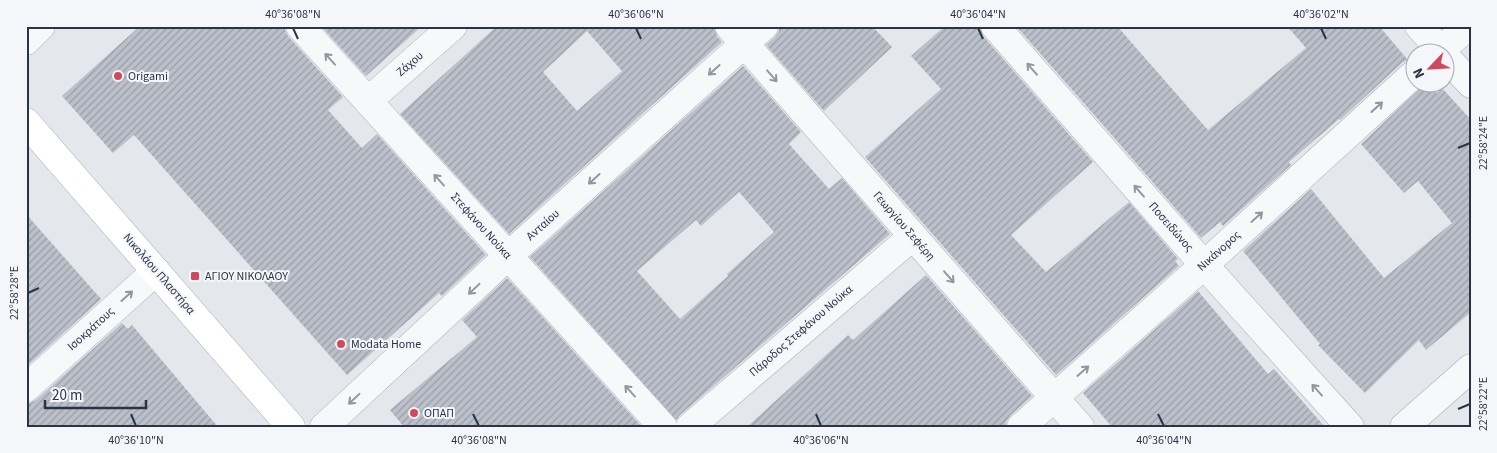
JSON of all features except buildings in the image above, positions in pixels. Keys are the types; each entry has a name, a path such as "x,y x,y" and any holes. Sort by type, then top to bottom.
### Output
{"main road":[{"name":"Νικολάου Πλαστήρα","path":"26,122 291,427"}],"street":[{"path":"26,41 41,26"},
{"name":"Στεφάνου Νούκα","path":"300,26 663,427"},
{"name":"Ζάχου","path":"368,101 453,26"},
{"name":"Ποσειδώνος","path":"995,26 1204,265 1350,427"},
{"path":"1418,26 1432,42"},
{"path":"1452,42 1469,26"},
{"name":"Γεωργίου Σεφέρη","path":"746,32 913,236 1080,427"},
{"name":"Ανταίου","path":"324,427 746,32"},
{"path":"1454,66 1471,84"},
{"name":"Νικάνορος","path":"1021,427 1204,265 1404,83"},
{"name":"Πάροδος Στεφάνου Νούκα","path":"690,427 913,236"},
{"name":"Ισοκράτους","path":"26,388 156,271"},
{"path":"1404,427 1471,368"}],"place":[{"name":"Origami","path":"118,76"},
{"name":"ΑΓΙΟΥ ΝΙΚΟΛΑΟΥ","path":"195,276"},
{"name":"Modata Home","path":"341,344"},
{"name":"ΟΠΑΠ","path":"414,413"}]}
